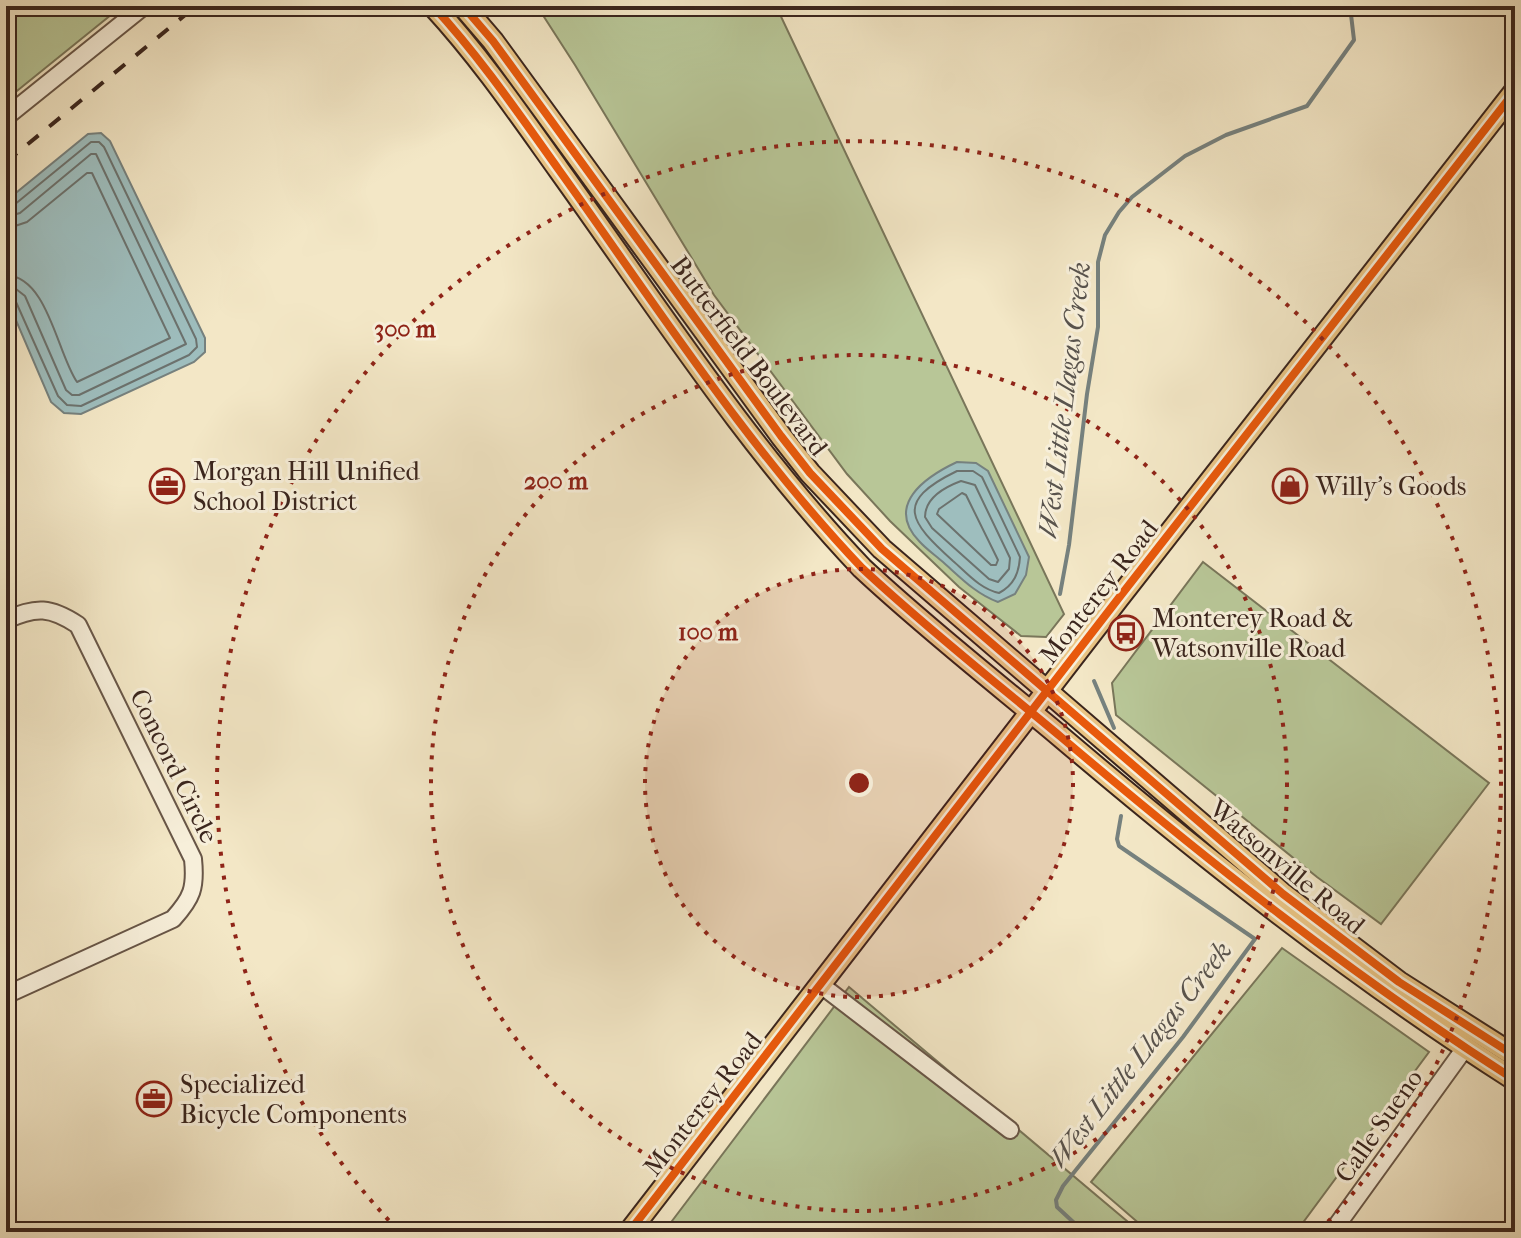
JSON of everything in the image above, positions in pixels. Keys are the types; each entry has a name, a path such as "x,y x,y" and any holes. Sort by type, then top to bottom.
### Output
{"main road":[{"name":"Butterfield Boulevard","path":"433,6 503,92 760,450 810,511 884,589 1031,713"},
{"name":"Butterfield Boulevard","path":"463,6 493,41 810,473 882,549 1047,691"},
{"name":"Monterey Road","path":"629,1232 1515,91"},
{"name":"Watsonville Road","path":"1047,691 1341,940 1399,982 1515,1056"},
{"name":"Watsonville Road","path":"1031,713 1298,930 1515,1080"}],"street":[{"path":"6,117 144,6"},
{"name":"Concord Circle","path":"6,620 26,610 49,610 78,625 193,859 195,880 189,901 173,919 6,995"},
{"path":"821,985 1010,1130"},
{"name":"Calle Sueno","path":"1332,1232 1465,1048"},
{"path":"1509,1232 1515,1226"}],"green space":[{"path":"6,6 122,6 7,99"},
{"path":"537,6 776,6 1064,614 1046,637 1021,636 959,587 890,521 847,474 714,295"},
{"path":"1203,562 1489,783 1381,924 1317,877 1116,715 1112,683"},
{"path":"1282,948 1429,1052 1296,1232 1149,1232 1091,1182"},
{"path":"849,987 1140,1232 686,1232 672,1221"}],"water":[{"path":"101,133 110,141 205,338 205,352 194,362 81,414 64,413 51,402 6,297 6,201 88,134"},
{"path":"957,462 976,463 988,471 1029,557 1026,575 1015,594 998,602 963,580 922,544 910,528 906,516 913,494 922,484"}],"waterway":[{"name":"West Little Llagas Creek","path":"1060,594 1098,327 1098,262 1105,235 1132,197 1185,156 1226,135 1307,106 1354,40 1350,6"},
{"name":"West Little Llagas Creek","path":"1094,681 1114,728"},
{"name":"West Little Llagas Creek","path":"1084,1232 1057,1207 1056,1200 1063,1186 1183,1037 1255,939 1119,846 1117,839 1121,816"}],"railway":[{"path":"6,162 196,6"}],"cycle path":[{"path":"433,6 499,86 741,424 820,522 862,568 960,654 1282,916 1455,1041 1515,1080"},
{"path":"463,6 493,41 781,436 810,473 882,549 1283,894 1399,982 1515,1056"},
{"path":"629,1232 1515,91"}],"place":[{"name":"Morgan Hill Unified School District","path":"167,486"},
{"name":"Willy's Goods","path":"1290,486"},
{"name":"Monterey Road & Watsonville Road","path":"1126,633"},
{"name":"Specialized Bicycle Components","path":"154,1099"}]}
